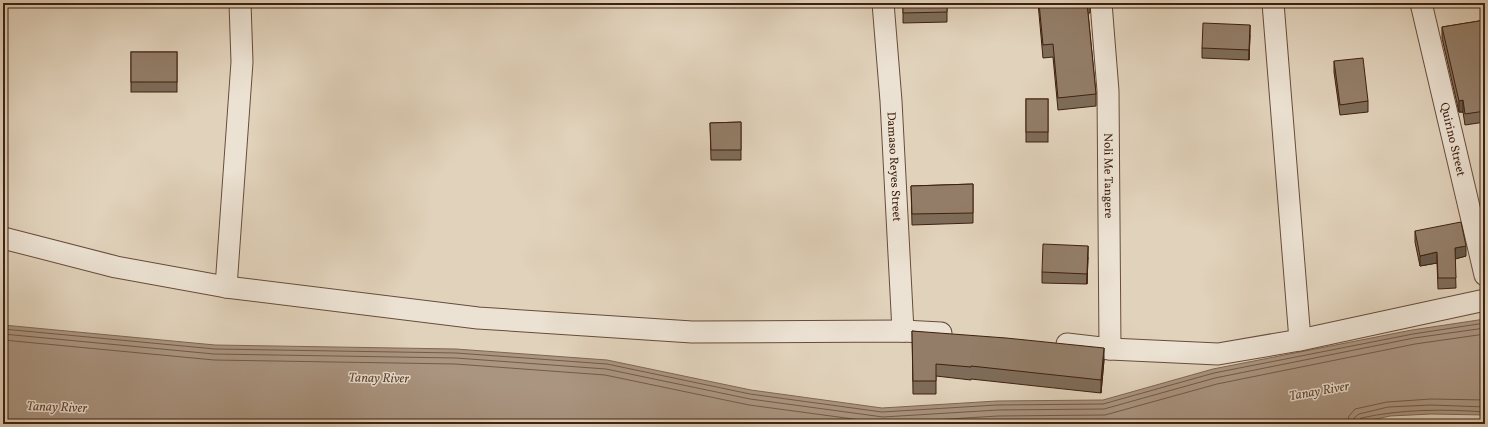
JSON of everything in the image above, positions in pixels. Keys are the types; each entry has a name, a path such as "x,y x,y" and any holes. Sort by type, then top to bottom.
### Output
{"street":[{"path":"226,287 242,62 240,3"},
{"name":"Damaso Reyes Street","path":"883,3 891,101 903,331"},
{"name":"Noli Me Tangere","path":"1101,3 1108,91 1110,349"},
{"path":"1273,3 1300,340"},
{"name":"Quirino Street","path":"1421,3 1485,275"},
{"path":"3,238 116,267 226,287 478,318 685,332 903,331 962,335"},
{"path":"1046,342 1110,349 1218,354 1300,340 1485,300"}],"water":[{"name":"Tanay River","path":"1485,319 1485,415 1431,414 1390,416 1354,424 3,424 3,325 215,345 456,349 607,360 751,390 882,408 997,401 1103,400 1213,369 1412,330"}],"building":[{"path":"903,3 947,3 947,12 903,13"},
{"path":"1039,3 1087,3 1096,94 1058,98 1053,44 1043,45"},
{"path":"1485,20 1485,111 1465,114 1463,100 1459,101 1442,27"},
{"path":"1203,23 1250,25 1249,50 1202,48"},
{"path":"131,52 177,52 177,82 131,82"},
{"path":"1363,58 1368,101 1340,105 1334,61"},
{"path":"1026,99 1048,99 1048,132 1026,132"},
{"path":"741,122 741,150 711,150 710,123"},
{"path":"973,184 973,213 912,214 911,186"},
{"path":"1461,222 1466,246 1455,248 1456,278 1438,278 1437,252 1420,256 1415,231"},
{"path":"1043,244 1088,246 1087,274 1042,272"},
{"path":"912,331 1006,338 1104,348 1101,380 971,366 936,364 936,381 913,381"},
{"path":"1408,422 1408,424 1372,424"}]}
